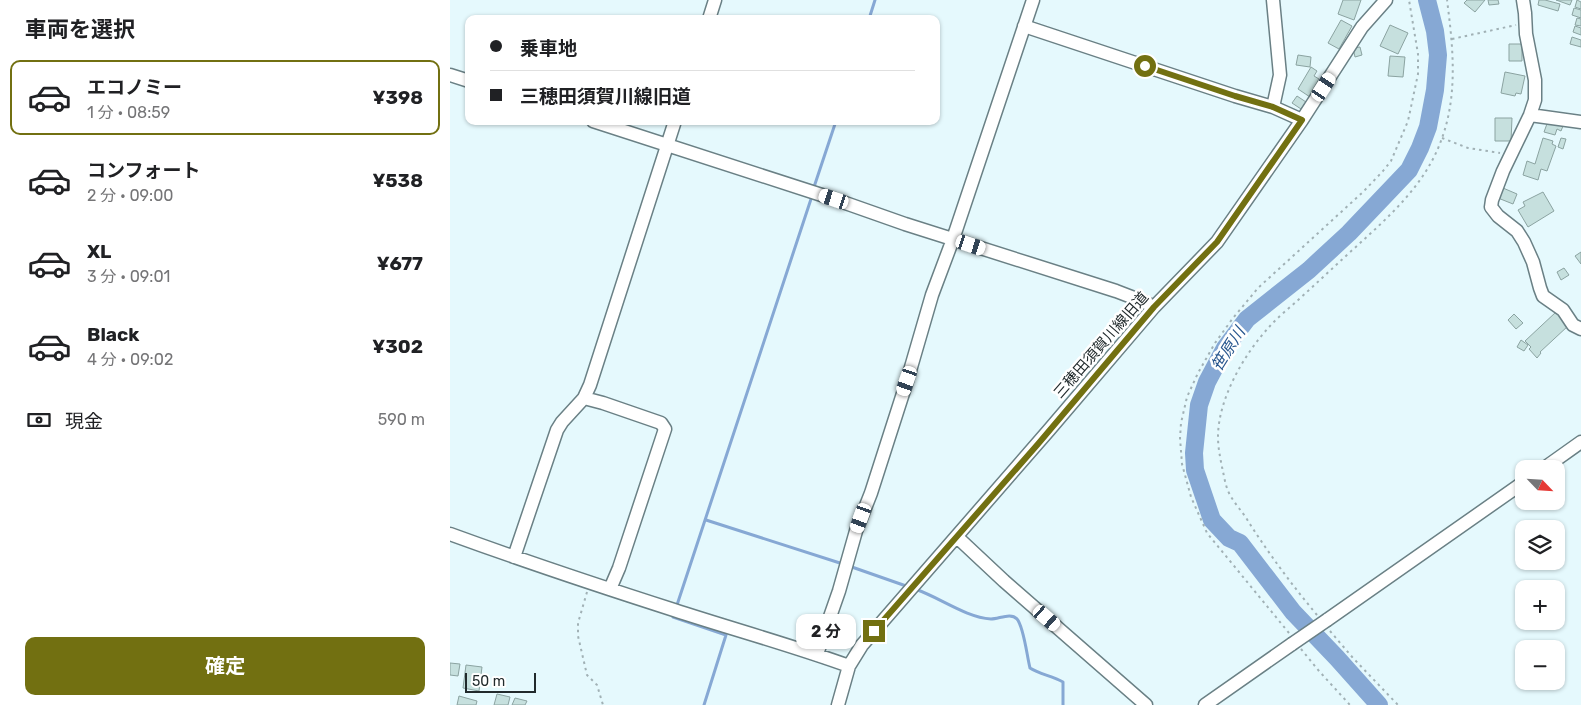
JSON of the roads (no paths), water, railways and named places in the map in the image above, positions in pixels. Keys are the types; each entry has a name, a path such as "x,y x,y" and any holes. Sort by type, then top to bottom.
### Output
{"street":[{"path":"710,15 715,0"},
{"path":"817,654 907,381 932,296 1033,0"},
{"path":"1273,107 1280,75 1274,0"},
{"name":"三穂田須賀川線旧道","path":"838,705 849,666 862,645 1154,307 1217,242 1302,120 1362,27 1386,0"},
{"path":"1523,0 1526,34 1535,80 1534,100 1530,115 1509,156 1491,207 1498,216 1516,231 1524,242 1544,296 1563,310 1573,325 1581,329"},
{"path":"1024,26 1273,107 1302,120"},
{"path":"450,75 465,80"},
{"path":"1530,115 1581,122"},
{"path":"605,125 1116,291 1154,307"},
{"path":"514,557 557,430 584,398 599,358 674,125"},
{"path":"584,398 661,423 664,429 619,568 610,589"},
{"path":"1556,460 1581,442"},
{"path":"1205,705 1515,488"},
{"path":"450,534 610,589 817,654 849,666"},
{"path":"957,537 1004,581 1146,705"}],"waterway":[{"path":"870,15 875,0"},
{"name":"笹原川","path":"1379,705 1293,612 1240,543 1229,538 1212,520 1195,470 1194,453 1199,405 1207,382 1225,348 1247,319 1309,270 1349,233 1409,170 1428,127 1435,90 1438,55 1435,31 1427,0"},
{"path":"813,190 835,125"},
{"path":"676,608 812,196"},
{"path":"706,520 843,564"},
{"path":"849,566 909,587"},
{"path":"915,589 981,618 991,619 1012,616 1017,619 1022,628 1030,668 1063,682 1063,705"},
{"path":"674,613 673,617 726,635 704,705"}]}
